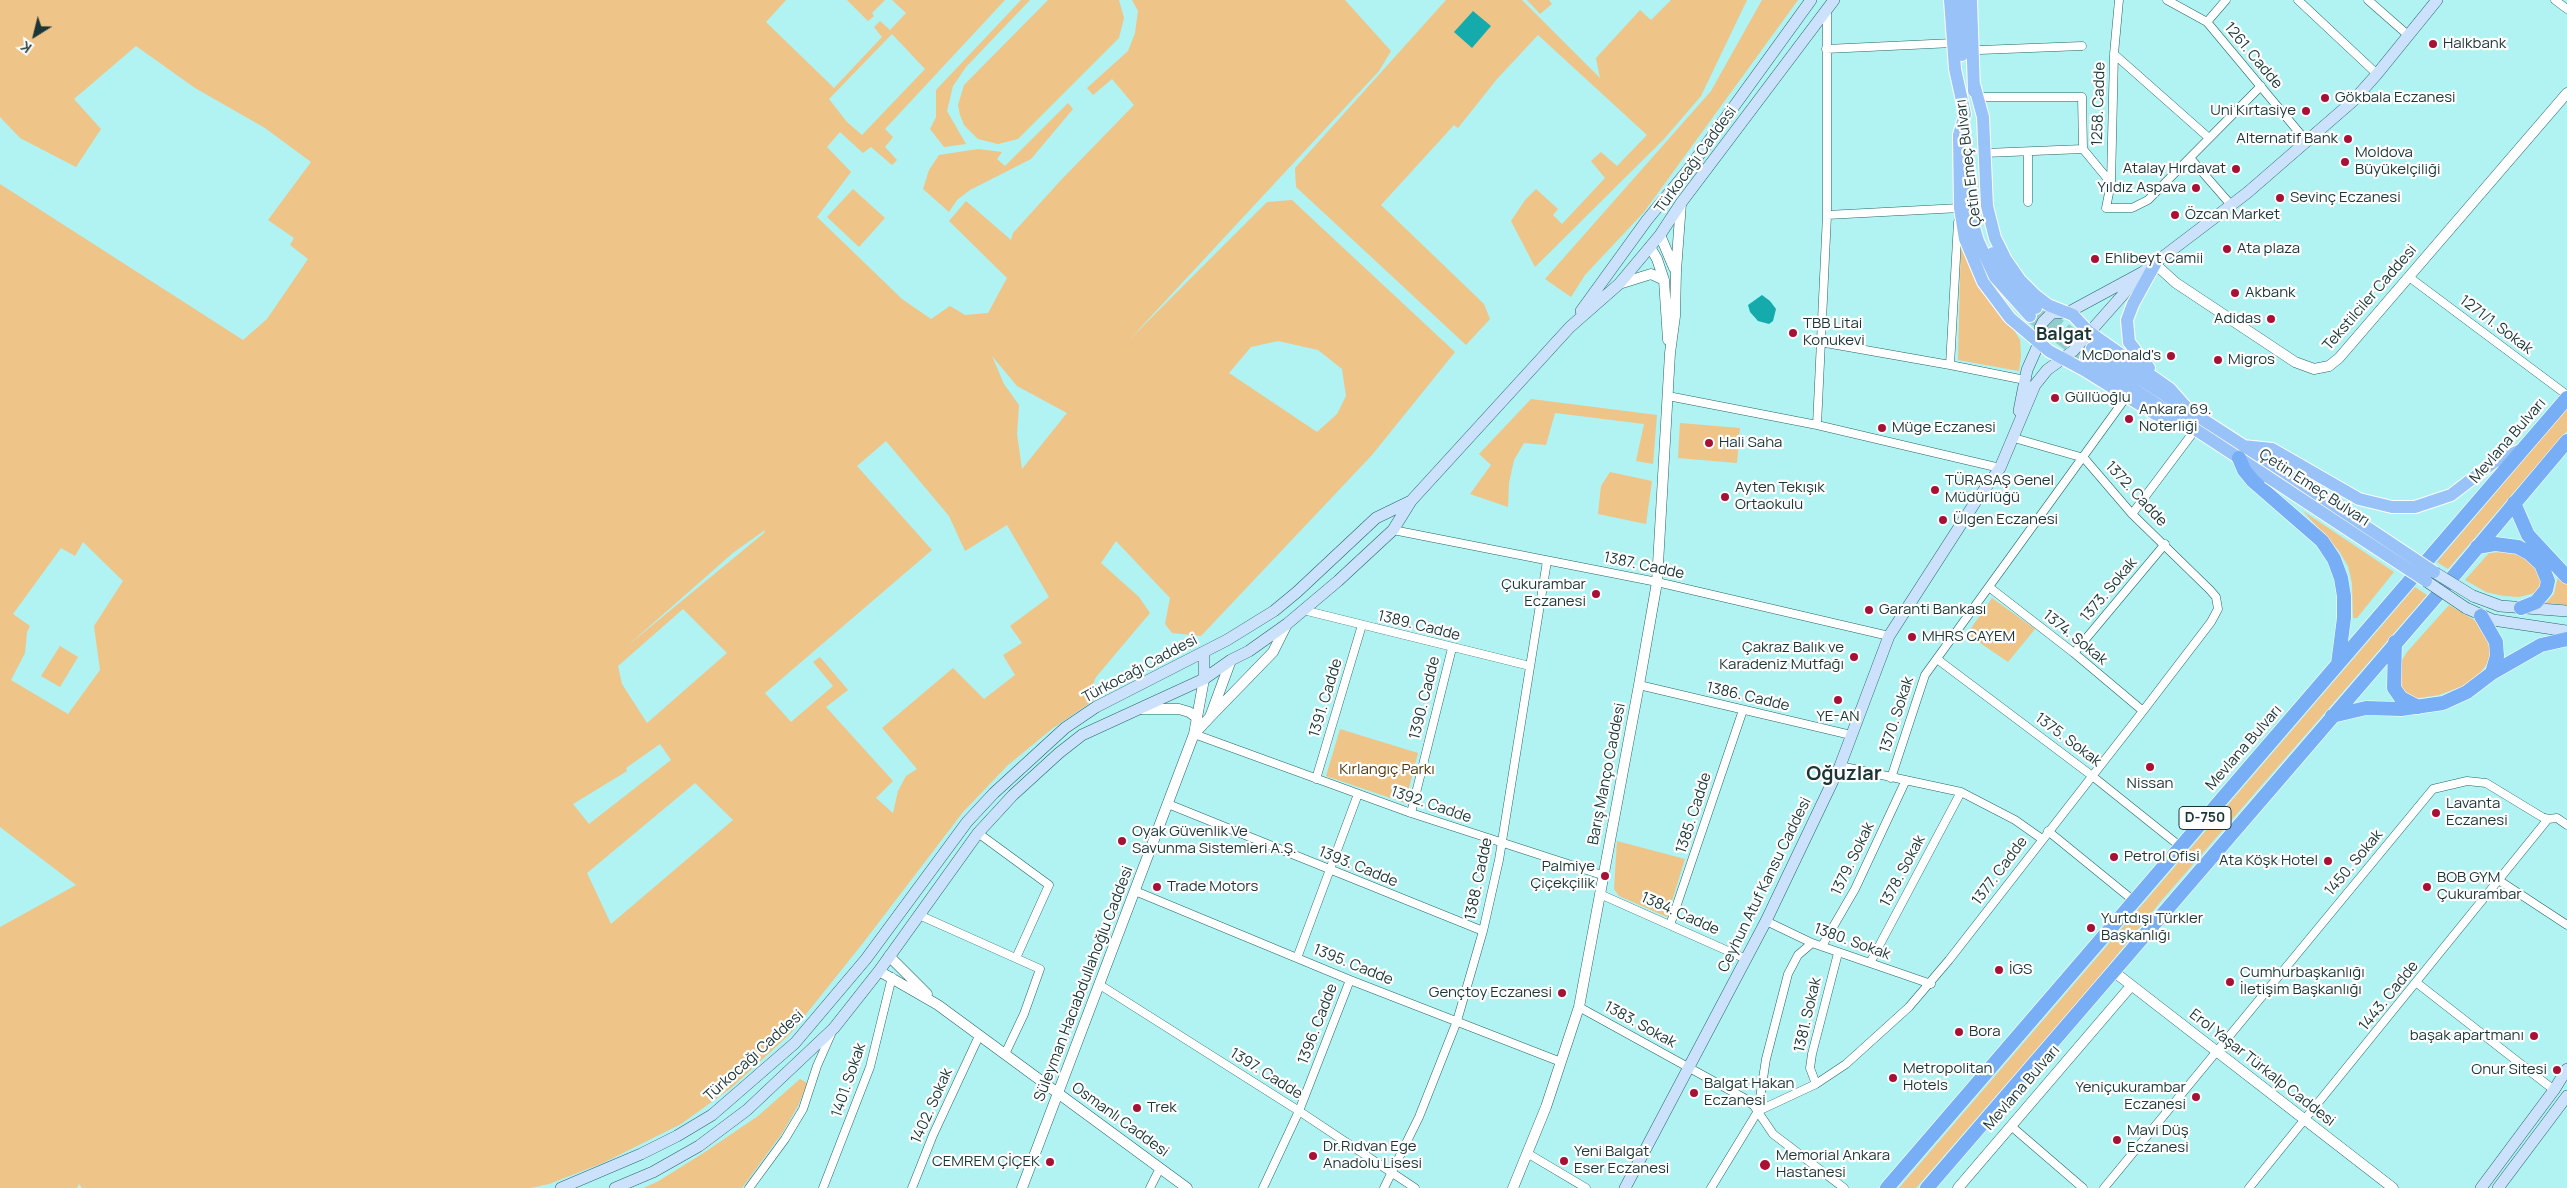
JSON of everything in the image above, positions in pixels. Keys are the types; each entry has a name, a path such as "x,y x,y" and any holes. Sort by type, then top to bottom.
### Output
{"highway":[{"name":"Mevlana Bulvarı","path":"1888,1188 2567,397"},
{"name":"Mevlana Bulvarı","path":"1926,1188 2567,441"},
{"path":"2241,452 2244,470 2253,481 2322,541 2334,559 2341,578 2344,596 2344,618 2338,664"},
{"path":"2514,503 2528,535 2567,577"},
{"path":"2477,547 2495,544 2518,547 2530,553 2541,564 2548,581 2546,590 2536,602 2521,608"},
{"path":"2481,616 2496,642 2497,656 2492,672"},
{"path":"2332,716 2366,708 2419,708 2452,700 2473,688 2492,672 2542,646 2567,639"},
{"path":"2396,642 2394,688 2401,698 2419,708"}],"main road":[{"name":"Türkocağı Caddesi","path":"1570,327 1647,220 1688,170 1811,0"},
{"name":"Çetin Emeç Bulvarı","path":"1950,0 1955,69 1965,114 1959,135 1960,208 1965,239 1983,282 2010,318 2039,343 2062,359 2155,414 2191,422"},
{"name":"Çetin Emeç Bulvarı","path":"1961,0 1971,218 1978,241 1995,277 2033,312 2002,270 1983,223 1974,84 1972,0"},
{"name":"Çetin Emeç Bulvarı","path":"1974,65 1980,50 1980,0"},
{"name":"Ceyhun Atuf Kansu Caddesi","path":"2014,438 2025,380 2039,343 2040,328 2043,322 2052,313 2069,312 2156,264 2231,205 2336,117 2377,74 2437,0"},
{"name":"Türkocağı Caddesi","path":"879,970 978,832 1012,795 1059,753 1082,735 1204,680 1231,660 1249,651 1287,624 1338,581 1393,530 1411,501 1570,327 1619,284 1660,235 1681,203 1831,4"},
{"name":"Çetin Emeç Bulvarı","path":"1974,84 1980,98 1987,206 1990,224 2006,260 2020,280 2034,295 2048,305 2069,312 2089,332 2160,381 2179,397 2191,422"},
{"path":"1647,220 1660,235"},
{"path":"1636,235 1650,247"},
{"path":"2156,264 2133,304 2127,320 2127,331 2136,353 2160,381"},
{"name":"Ceyhun Atuf Kansu Caddesi","path":"1625,1188 1766,921 1840,766 1889,636 1976,501 2000,468 2035,385 2047,370 2073,351 2143,272"},
{"name":"Çetin Emeç Bulvarı","path":"2089,353 2191,422 2272,471 2430,577"},
{"path":"2241,452 2272,449 2359,498 2383,506 2398,507 2415,506 2451,495 2494,462 2523,449"},
{"name":"Türkocağı Caddesi","path":"561,1188 641,1154 677,1136 712,1115 795,1043 866,959 942,854 980,807 1045,746 1096,707 1227,640 1274,611 1376,518 1411,501"},
{"path":"2430,577 2488,603 2567,612"},
{"path":"2430,577 2466,608 2481,616 2567,631"},
{"path":"1227,640 1231,660"},
{"path":"1204,652 1204,680"},
{"path":"1096,707 1105,723"},
{"path":"876,945 889,956"},
{"path":"615,1188 654,1172 706,1141 747,1110 834,1028 879,970 866,959"},
{"path":"2481,1188 2554,1090 2567,1069"},
{"path":"2498,1188 2566,1099"}],"street":[{"name":"1258. Cadde","path":"2119,0 2114,54 2111,183 2106,208 2132,208 2140,205 2191,159"},
{"name":"1261. Cadde","path":"2167,0 2207,22 2307,142"},
{"path":"2207,22 2226,0"},
{"path":"2298,0 2377,74"},
{"path":"2368,0 2409,36"},
{"path":"2555,0 2567,9"},
{"path":"1817,425 1827,216 1826,49 1831,4"},
{"path":"1826,49 1953,43"},
{"path":"1980,50 2082,46"},
{"path":"2114,54 2209,138"},
{"path":"2231,205 2191,159 2209,138 2261,86"},
{"name":"Tekstilciler Caddesi","path":"2156,264 2176,283 2295,362 2314,369 2329,366 2339,358 2567,93"},
{"path":"1980,98 2082,96 2082,149 2111,183"},
{"path":"1985,153 2082,149"},
{"path":"2028,152 2028,202"},
{"name":"Barış Manço Caddesi","path":"1513,1188 1561,1062 1579,1007 1602,895 1609,842 1657,582 1670,353 1676,316 1676,271 1681,203"},
{"path":"1827,216 1960,208 1950,365"},
{"name":"Barış Manço Caddesi","path":"1660,235 1676,271"},
{"name":"Barış Manço Caddesi","path":"1650,247 1657,259 1664,280 1670,353"},
{"path":"1619,284 1651,274 1664,280"},
{"name":"1271/1. Sokak","path":"2409,276 2567,397"},
{"path":"1820,342 2025,380"},
{"path":"1668,396 1817,425 2000,468"},
{"name":"1370. Sokak","path":"1891,778 1925,675 2084,458 2127,396"},
{"path":"2132,514 2191,422"},
{"name":"1372. Cadde","path":"2014,438 2084,458 2132,514 2165,544 2210,590 2218,602"},
{"name":"1387. Cadde","path":"1393,530 1657,582 1889,636"},
{"name":"1373. Sokak","path":"2074,654 2165,544"},
{"name":"1388. Cadde","path":"1384,1188 1393,1173 1458,1021 1482,931 1501,844 1547,561"},
{"name":"1374. Sokak","path":"1989,587 2143,711"},
{"name":"1377. Cadde","path":"1758,1111 1816,1084 1846,1064 1879,1036 1930,984 2211,622 2218,609 2218,602"},
{"name":"1389. Cadde","path":"1303,610 1530,666"},
{"path":"1210,717 1273,652 1287,624"},
{"name":"1391. Cadde","path":"1316,779 1362,625"},
{"name":"1390. Cadde","path":"1411,813 1452,648"},
{"name":"1375. Sokak","path":"1937,659 2092,774 2181,847"},
{"name":"Süleyman Hacıabdullahoğlu Caddesi","path":"1194,734 1210,717 1231,660"},
{"name":"Süleyman Hacıabdullahoğlu Caddesi","path":"1022,1188 1194,734 1204,680"},
{"name":"1386. Cadde","path":"1639,685 1851,735"},
{"path":"1137,709 1179,709 1189,712 1196,717"},
{"name":"1385. Cadde","path":"1670,925 1743,710"},
{"name":"1392. Cadde","path":"1194,734 1411,813 1501,844 1605,876"},
{"path":"1840,766 1905,782 1961,792 2015,820 2042,839"},
{"name":"1379. Sokak","path":"1822,946 1855,889 1905,782"},
{"name":"1450. Sokak","path":"2108,1186 2433,789 2467,782 2486,783 2548,820 2557,818 2567,825"},
{"name":"1378. Sokak","path":"1870,963 1961,792"},
{"path":"1297,958 1358,794"},
{"name":"1393. Cadde","path":"1168,804 1482,931"},
{"name":"1443. Cadde","path":"2249,1188 2500,882 2548,820"},
{"path":"2048,831 2134,901"},
{"path":"978,832 1049,885 1016,958"},
{"path":"2500,882 2567,926"},
{"name":"1395. Cadde","path":"1136,891 1350,980 1561,1062"},
{"name":"1384. Cadde","path":"1602,895 1746,959"},
{"path":"919,915 1040,970 1024,1014 1005,1054"},
{"name":"1380. Sokak","path":"1766,921 1812,944 1930,984"},
{"path":"1712,1188 1758,1111 1766,1059 1788,974 1798,955 1812,944"},
{"name":"1381. Sokak","path":"1816,1084 1810,1068 1812,1054 1838,952"},
{"name":"Osmanlı Caddesi","path":"889,956 938,1005"},
{"name":"Osmanlı Caddesi","path":"879,970 938,1005 1187,1188"},
{"name":"Erol Yaşar Türkalp Caddesi","path":"2113,971 2305,1122 2393,1188"},
{"name":"1401. Sokak","path":"823,1188 870,1067 892,977"},
{"name":"1396. Cadde","path":"1263,1188 1299,1111 1350,980"},
{"path":"2417,983 2554,1090"},
{"name":"1397. Cadde","path":"1100,985 1299,1111 1415,1188"},
{"name":"Mevlana Bulvarı","path":"1958,1188 2131,986"},
{"name":"1383. Sokak","path":"1579,1007 1737,1093 1758,1111 1773,1134 1844,1188"},
{"path":"748,1188 785,1139 803,1109 817,1066 834,1028"},
{"name":"1402. Sokak","path":"912,1188 933,1135 979,1036"},
{"path":"2011,1126 2083,1188"},
{"path":"1527,1153 1586,1188"},
{"path":"1150,1188 1160,1168"}],"green space":[{"path":"0,0 786,0 766,22 834,88 882,37 874,27 880,21 890,30 906,13 892,0 1005,0 885,129 893,137 885,147 897,160 892,165 871,147 863,153 840,132 827,147 851,172 817,217 902,299 931,319 950,306 965,315 988,313 1007,278 949,221 966,201 1011,240 1013,233 1061,180 1134,105 1112,79 1093,95 1087,88 1128,51 1135,33 1138,11 1132,0 1345,0 1391,51 1379,71 1129,340 1267,202 1292,200 1455,352 1372,455 1201,636 1172,633 1165,624 1170,598 1116,541 1101,563 1139,597 1150,613 1096,677 1092,686 1093,701 1053,728 1008,765 963,812 863,943 791,1033 731,1088 681,1124 603,1163 549,1184 530,1188 82,1188 79,1184 77,1188 0,1188 0,927 76,885 0,827 0,184 243,340 267,319 308,259 290,245 294,238 268,220 311,162 265,128 195,88 136,46 74,99 101,129 76,167 20,138 0,117","holes":["892,34 925,69 862,135 847,122 829,99","1278,341 1318,350 1342,369 1346,396 1337,414 1317,432 1229,373 1251,347","992,356 1017,386 1067,413 1022,469 1017,434 1019,405 1004,384","886,441 949,516 965,551 1007,525 1049,597 1010,626 1022,643 1003,655 1015,675 984,699 953,668 882,728 917,769 906,776 898,791 893,813 876,798 893,781 826,707 848,690 820,657 813,662 833,686 791,722 765,693 932,550 857,466","765,530 764,533 626,647 734,552","83,542 123,581 94,626 100,670 68,714 11,680 25,653 27,632 30,626 13,614 61,548 75,556","683,609 727,653 647,723 622,684 618,666","660,744 671,760 589,824 573,804 627,771 626,768","695,783 733,820 611,924 587,873"]},
{"path":"847,0 885,0 872,13 874,16 868,21"},
{"path":"1021,0 1030,0 966,67 953,86 947,111 966,144 944,147 930,129 936,117 936,90"},
{"path":"1048,0 1119,0 1124,18 1119,38 1018,139 998,144 978,139 964,125 960,115 958,105 964,85"},
{"path":"1446,0 1522,0 1600,78 1596,58 1640,10 1651,20 1671,0 1747,0 1701,96 1664,139 1535,267 1511,221 1525,200 1536,189 1558,209 1553,215 1562,224 1605,178 1591,161 1601,152 1617,166 1647,135 1538,35 1497,79 1458,128 1454,125 1381,205 1484,304 1490,319 1466,345 1296,187 1295,168"},
{"path":"1527,0 1549,0 1552,4 1540,14"},
{"path":"1762,0 1798,0 1644,212 1585,275 1571,297 1545,279 1711,91"},
{"path":"1068,103 1073,109 1031,159 970,190 957,200 949,212 923,189 929,170 939,155 978,149 1002,152 997,159 1005,166"},
{"path":"853,189 885,218 859,247 827,217"},
{"path":"1961,242 2020,340 2021,356 2019,371 1958,360"},
{"path":"1531,399 1657,415 1653,464 1636,461 1644,424 1555,413 1546,445 1524,443 1514,460 1509,483 1508,507 1470,494 1491,465 1479,454"},
{"path":"2567,409 2567,431 2448,569 2437,562"},
{"name":"Hali Saha","path":"1680,423 1740,428 1737,463 1678,458"},
{"path":"1610,472 1652,481 1646,524 1598,514 1601,486"},
{"path":"2303,511 2394,572 2357,618 2353,618 2352,583 2348,566 2339,551"},
{"path":"2489,553 2518,553 2533,562 2543,582 2538,592 2519,597 2504,596 2486,592 2465,580"},
{"path":"2558,577 2567,583 2567,605 2546,603 2554,594"},
{"path":"2415,587 2427,595 2162,900 2089,989 1916,1188 1899,1188"},
{"path":"1992,598 2035,629 2008,662 1967,634"},
{"path":"2449,605 2486,627 2492,657 2475,680 2463,686 2439,695 2419,698 2410,697 2400,690 2402,660"},
{"path":"60,646 78,657 60,687 41,676"},
{"name":"Kırlangıç Parkı","path":"1340,729 1418,753 1405,803 1326,776"},
{"path":"1617,841 1685,859 1667,917 1619,896 1614,889"},
{"path":"800,1079 807,1083 799,1104 783,1132 742,1188 643,1188 657,1182 705,1152 758,1116"}],"water":[{"path":"1473,11 1491,26 1472,48 1454,32"},
{"path":"1762,295 1776,309 1773,321 1769,324 1758,321 1750,312 1748,305"}],"tunnel":[{"path":"2036,308 2090,347"},
{"path":"2030,316 2086,358"}],"place":[{"name":"Halkbank","path":"2433,44"},
{"name":"Gökbala Eczanesi","path":"2325,98"},
{"name":"Uni Kırtasiye","path":"2306,111"},
{"name":"Alternatif Bank","path":"2348,139"},
{"name":"Moldova Büyükelçiliği","path":"2345,162"},
{"name":"Atalay Hırdavat","path":"2236,169"},
{"name":"Yıldız Aspava","path":"2196,188"},
{"name":"Sevinç Eczanesi","path":"2280,198"},
{"name":"Özcan Market","path":"2175,215"},
{"name":"Ata plaza","path":"2227,249"},
{"name":"Ehlibeyt Camii","path":"2095,259"},
{"name":"Akbank","path":"2235,293"},
{"name":"Adidas","path":"2271,319"},
{"name":"TBB Litai Konukevi","path":"1793,333"},
{"name":"McDonald's","path":"2171,356"},
{"name":"Migros","path":"2218,360"},
{"name":"Güllüoğlu","path":"2055,398"},
{"name":"Ankara 69. Noterliği","path":"2129,419"},
{"name":"Müge Eczanesi","path":"1882,428"},
{"name":"Hali Saha","path":"1709,443"},
{"name":"TÜRASAŞ Genel Müdürlüğü","path":"1935,490"},
{"name":"Ayten Tekışık Ortaokulu","path":"1725,497"},
{"name":"Ülgen Eczanesi","path":"1943,520"},
{"name":"Çukurambar Eczanesi","path":"1596,594"},
{"name":"Garanti Bankası","path":"1869,610"},
{"name":"MHRS CAYEM","path":"1912,637"},
{"name":"Çakraz Balık ve Karadeniz Mutfağı","path":"1854,657"},
{"name":"YE-AN","path":"1838,700"},
{"name":"Nissan","path":"2150,767"},
{"name":"Lavanta Eczanesi","path":"2436,813"},
{"name":"Oyak Güvenlik Ve Savunma Sistemleri A.Ş.","path":"1122,841"},
{"name":"Petrol Ofisi","path":"2114,857"},
{"name":"Ata Köşk Hotel","path":"2328,861"},
{"name":"Palmiye Çiçekçilik","path":"1605,876"},
{"name":"Trade Motors","path":"1157,887"},
{"name":"BOB GYM Çukurambar","path":"2427,887"},
{"name":"Yurtdışı Türkler Başkanlığı","path":"2091,928"},
{"name":"İGS","path":"1999,970"},
{"name":"Cumhurbaşkanlığı İletişim Başkanlığı","path":"2230,982"},
{"name":"Gençtoy Eczanesi","path":"1562,993"},
{"name":"Bora","path":"1959,1032"},
{"name":"başak apartmanı","path":"2534,1036"},
{"name":"Onur Sitesi","path":"2557,1070"},
{"name":"Metropolitan Hotels","path":"1893,1078"},
{"name":"Balgat Hakan Eczanesi","path":"1694,1093"},
{"name":"Yeniçukurambar Eczanesi","path":"2196,1097"},
{"name":"Trek","path":"1137,1108"},
{"name":"Mavi Düş Eczanesi","path":"2117,1140"},
{"name":"Dr.Rıdvan Ege Anadolu Lisesi","path":"1313,1156"},
{"name":"Yeni Balgat Eser Eczanesi","path":"1564,1161"},
{"name":"CEMREM ÇİÇEK","path":"1050,1162"},
{"name":"Memorial Ankara Hastanesi","path":"1765,1165"}],"district":[{"name":"Balgat","path":"2064,335"},
{"name":"Oğuzlar","path":"1844,774"}]}
